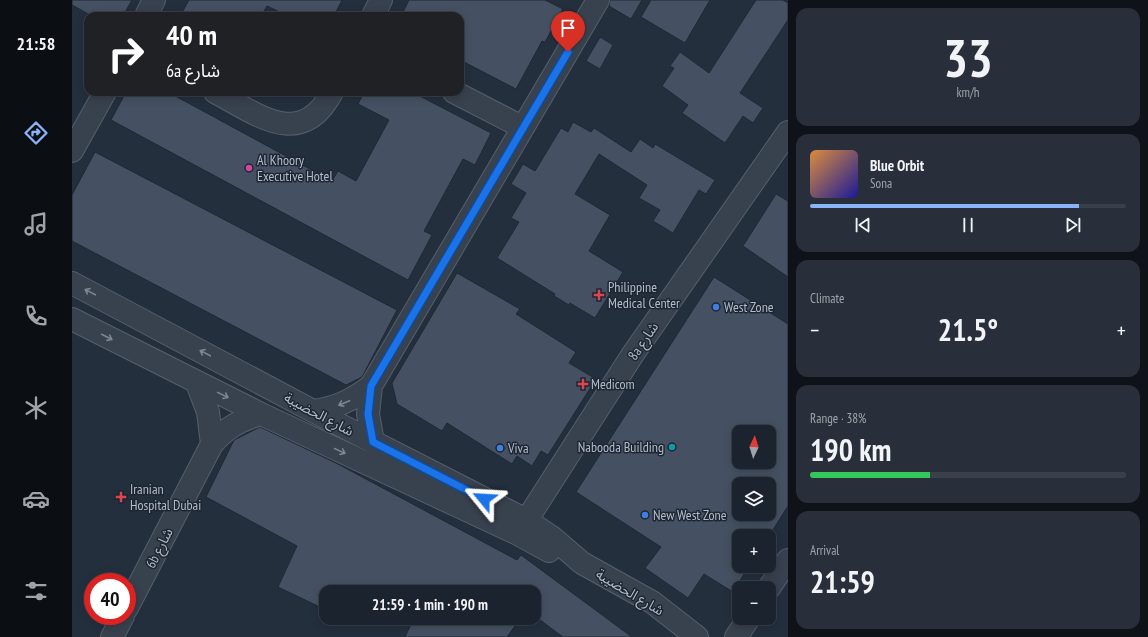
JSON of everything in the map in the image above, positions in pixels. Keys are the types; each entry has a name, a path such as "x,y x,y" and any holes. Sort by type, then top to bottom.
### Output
{"street":[{"path":"148,12 154,0"},
{"path":"375,12 381,0"},
{"path":"373,442 368,414 371,386 598,0"},
{"path":"72,151 103,96"},
{"path":"223,96 271,121 287,125 303,122 317,114 329,96"},
{"path":"462,96 522,127"},
{"name":"8a شارع","path":"522,527 633,354 788,132"},
{"name":"شارع الحضيبة","path":"72,283 373,442 522,527"},
{"name":"شارع الحضيبة","path":"72,319 261,414 522,527 553,538 582,563 652,602 697,637"},
{"path":"197,382 208,412 212,444"},
{"path":"313,411 326,409 350,401 371,386"},
{"name":"6b شارع","path":"136,591 212,444 234,424 261,414"},
{"path":"774,581 788,560"},
{"path":"112,637 118,625"},
{"path":"736,637 744,625"}],"building":[{"path":"72,0 132,0 125,12 85,12 72,5"},
{"path":"189,0 342,0 336,12 280,12 267,6 263,12 182,12"},
{"path":"409,0 545,0 563,9 545,42 542,41 516,89 464,62 464,12 403,12"},
{"path":"610,0 642,0 631,19 609,6"},
{"path":"651,0 710,0 685,43 641,17"},
{"path":"756,0 783,0 788,3 788,20 740,93 763,108 753,123 743,116 725,143 682,113 688,105 662,86 674,68 670,66 680,52 709,73"},
{"path":"600,37 613,45 600,69 586,61"},
{"path":"124,96 175,96 332,181 338,171 356,181 389,120 358,104 362,96 420,96 491,133 475,165 463,159 424,231 432,235 408,280 111,120"},
{"path":"573,122 591,132 594,128 631,152 640,139 653,148 655,144 715,180 706,194 699,190 673,233 653,221 660,210 639,198 647,185 599,154 575,194 610,215 589,251 623,272 595,318 570,303 569,305 554,296 555,294 497,258 519,222 511,218 526,193 511,184 523,164 535,171 561,128 568,132"},
{"path":"95,152 397,310 362,377 346,385 72,241 72,195"},
{"path":"776,194 788,201 788,277 743,246"},
{"path":"457,273 520,309 516,314 576,352 569,363 596,379 548,455 541,451 532,466 517,456 512,464 447,423 442,431 397,404 392,383"},
{"name":"Nabooda Building","path":"714,277 788,324 788,506 773,529 732,529 732,573 745,573 740,581 732,581 732,591 704,574 688,598 645,568 661,547 576,492"},
{"path":"260,427 338,464 517,560 521,555 632,637 563,637 541,621 541,585 319,585 319,607 278,587 297,546 206,497 234,440"},
{"path":"411,625 516,625 507,637 405,637"}],"place":[{"name":"Al Khoory Executive Hotel","path":"249,168"},
{"name":"Philippine Medical Center","path":"599,295"},
{"name":"West Zone","path":"716,307"},
{"name":"Medicom","path":"583,384"},
{"name":"Nabooda Building","path":"672,447"},
{"name":"Viva","path":"500,448"},
{"name":"Iranian Hospital Dubai","path":"121,497"},
{"name":"New West Zone","path":"645,515"}],"route":[{"path":"484,499 373,442 368,414 368,400 371,386 522,127 568,52"}]}
